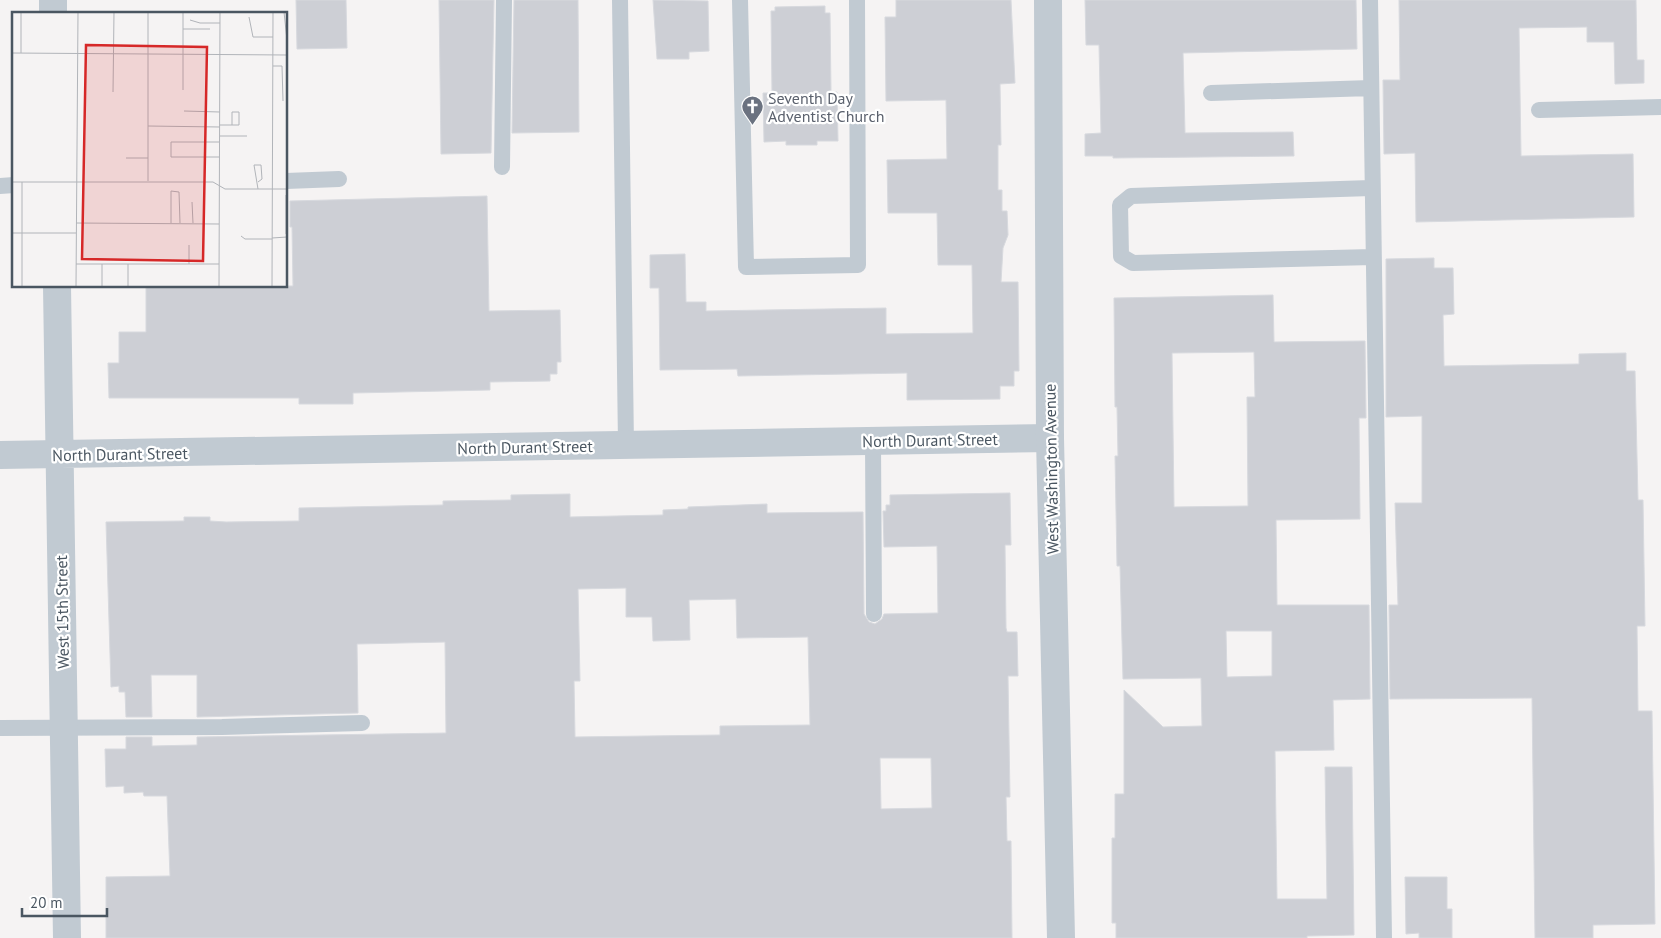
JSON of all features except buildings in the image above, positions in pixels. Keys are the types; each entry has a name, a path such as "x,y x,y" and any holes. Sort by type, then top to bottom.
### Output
{"street":[{"name":"West Washington Avenue","path":"1048,0 1050,438 1060,938"},
{"name":"West 15th Street","path":"57,288 67,938"},
{"name":"North Durant Street","path":"0,456 1050,438"}],"lane":[{"path":"502,167 504,0"},
{"path":"620,0 626,445"},
{"path":"740,0 746,266 858,265 857,0"},
{"path":"1370,0 1372,257 1384,938"},
{"path":"1211,92 1370,88"},
{"path":"1539,110 1661,107"},
{"path":"288,181 339,179"},
{"path":"1371,188 1131,196 1120,205 1121,256 1133,263 1372,257"},
{"path":"873,441 874,614"},
{"path":"0,728 222,727 362,723"}],"place":[{"name":"Seventh Day Adventist Church","path":"752,126"}]}
